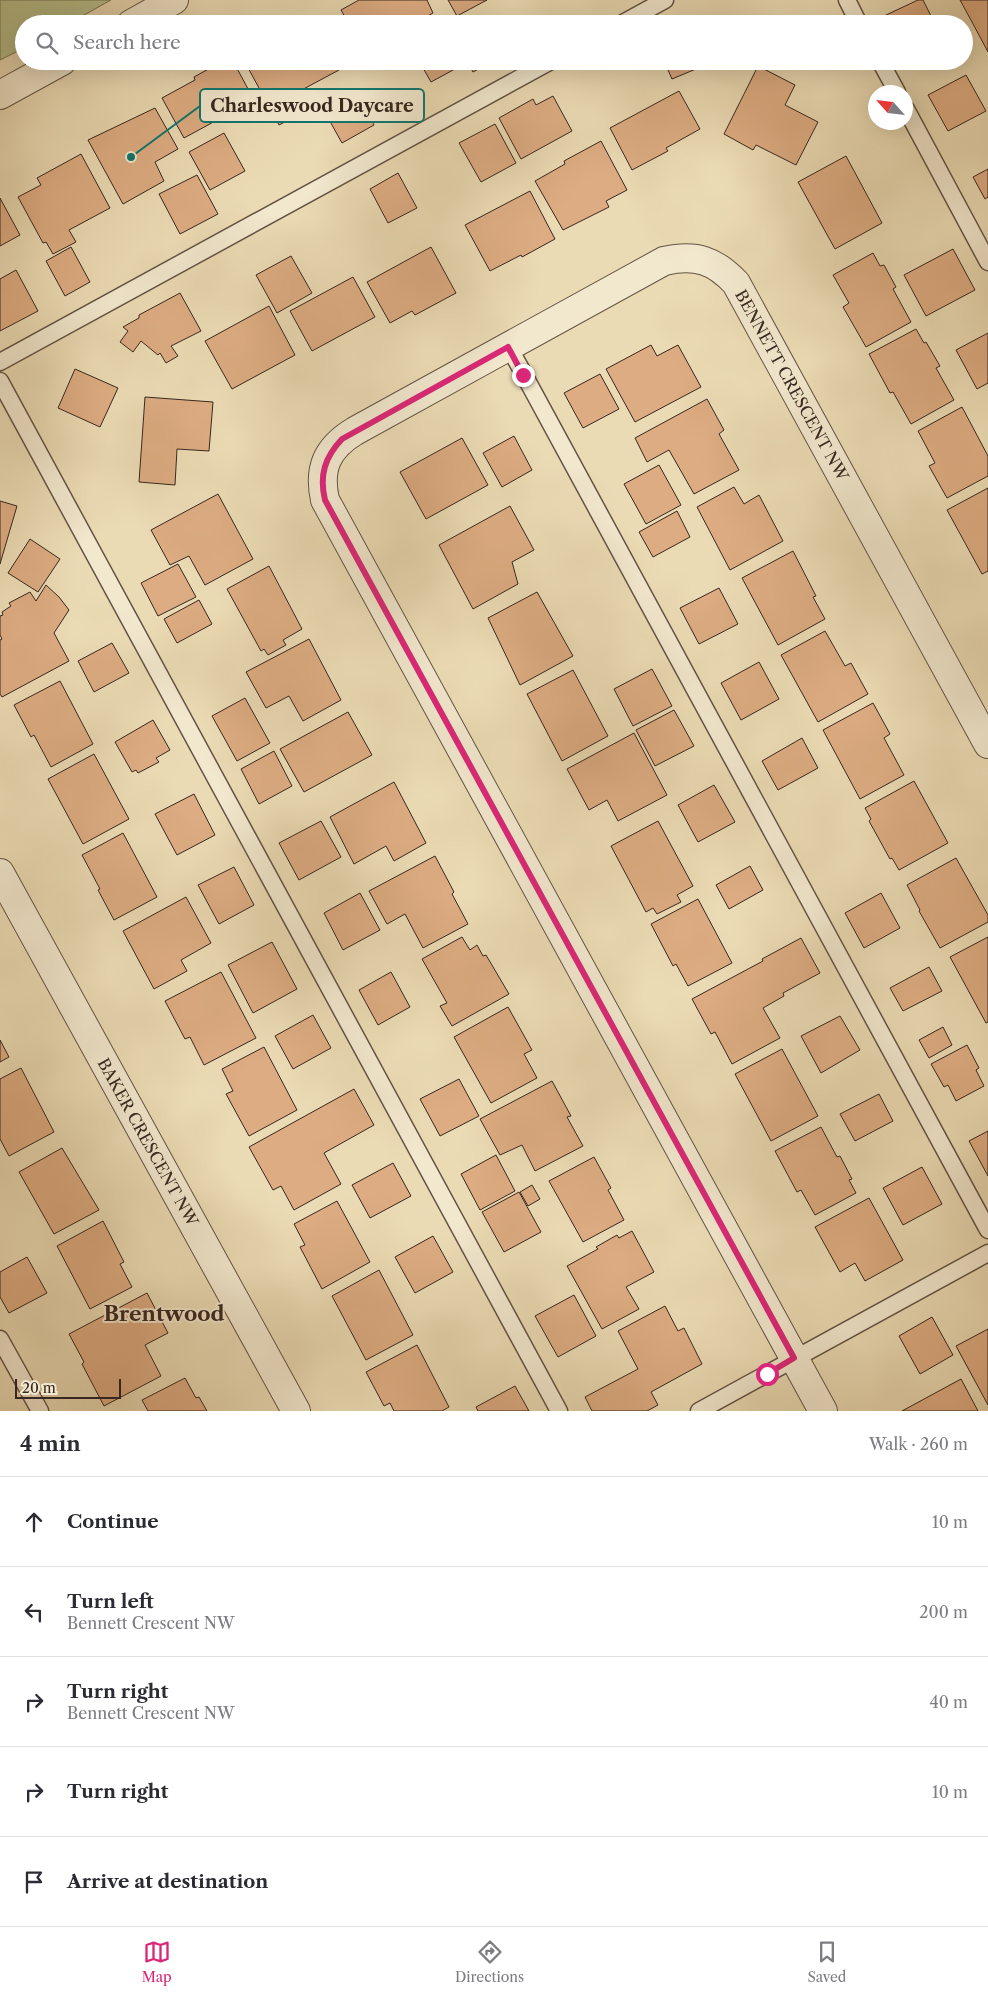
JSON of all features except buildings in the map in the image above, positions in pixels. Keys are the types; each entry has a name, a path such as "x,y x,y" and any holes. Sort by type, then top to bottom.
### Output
{"street":[{"path":"147,15 174,0"},
{"path":"0,95 46,70"},
{"name":"BENNETT CRESCENT NW","path":"823,1411 325,500 322,476 331,450 342,439 664,261 678,258 693,258 708,262 724,270 736,283 988,744"},
{"name":"BAKER CRESCENT NW","path":"0,872 296,1411"}],"lane":[{"path":"638,15 666,0"},
{"path":"846,0 854,15"},
{"path":"0,362 535,70"},
{"path":"885,70 892,85"},
{"path":"913,122 988,262"},
{"path":"508,347 988,1230"},
{"path":"0,381 559,1411"},
{"path":"700,1411 988,1253"},
{"path":"0,1339 40,1411"}],"green space":[{"path":"0,0 111,0 84,15 15,15 15,52 0,60"}],"place":[{"name":"Charleswood Daycare","path":"131,157"}],"district":[{"name":"Brentwood","path":"164,1313"}],"route":[{"path":"523,375 508,347 355,431 342,439 331,450 322,476 322,488 325,500 794,1358 767,1374"}]}
